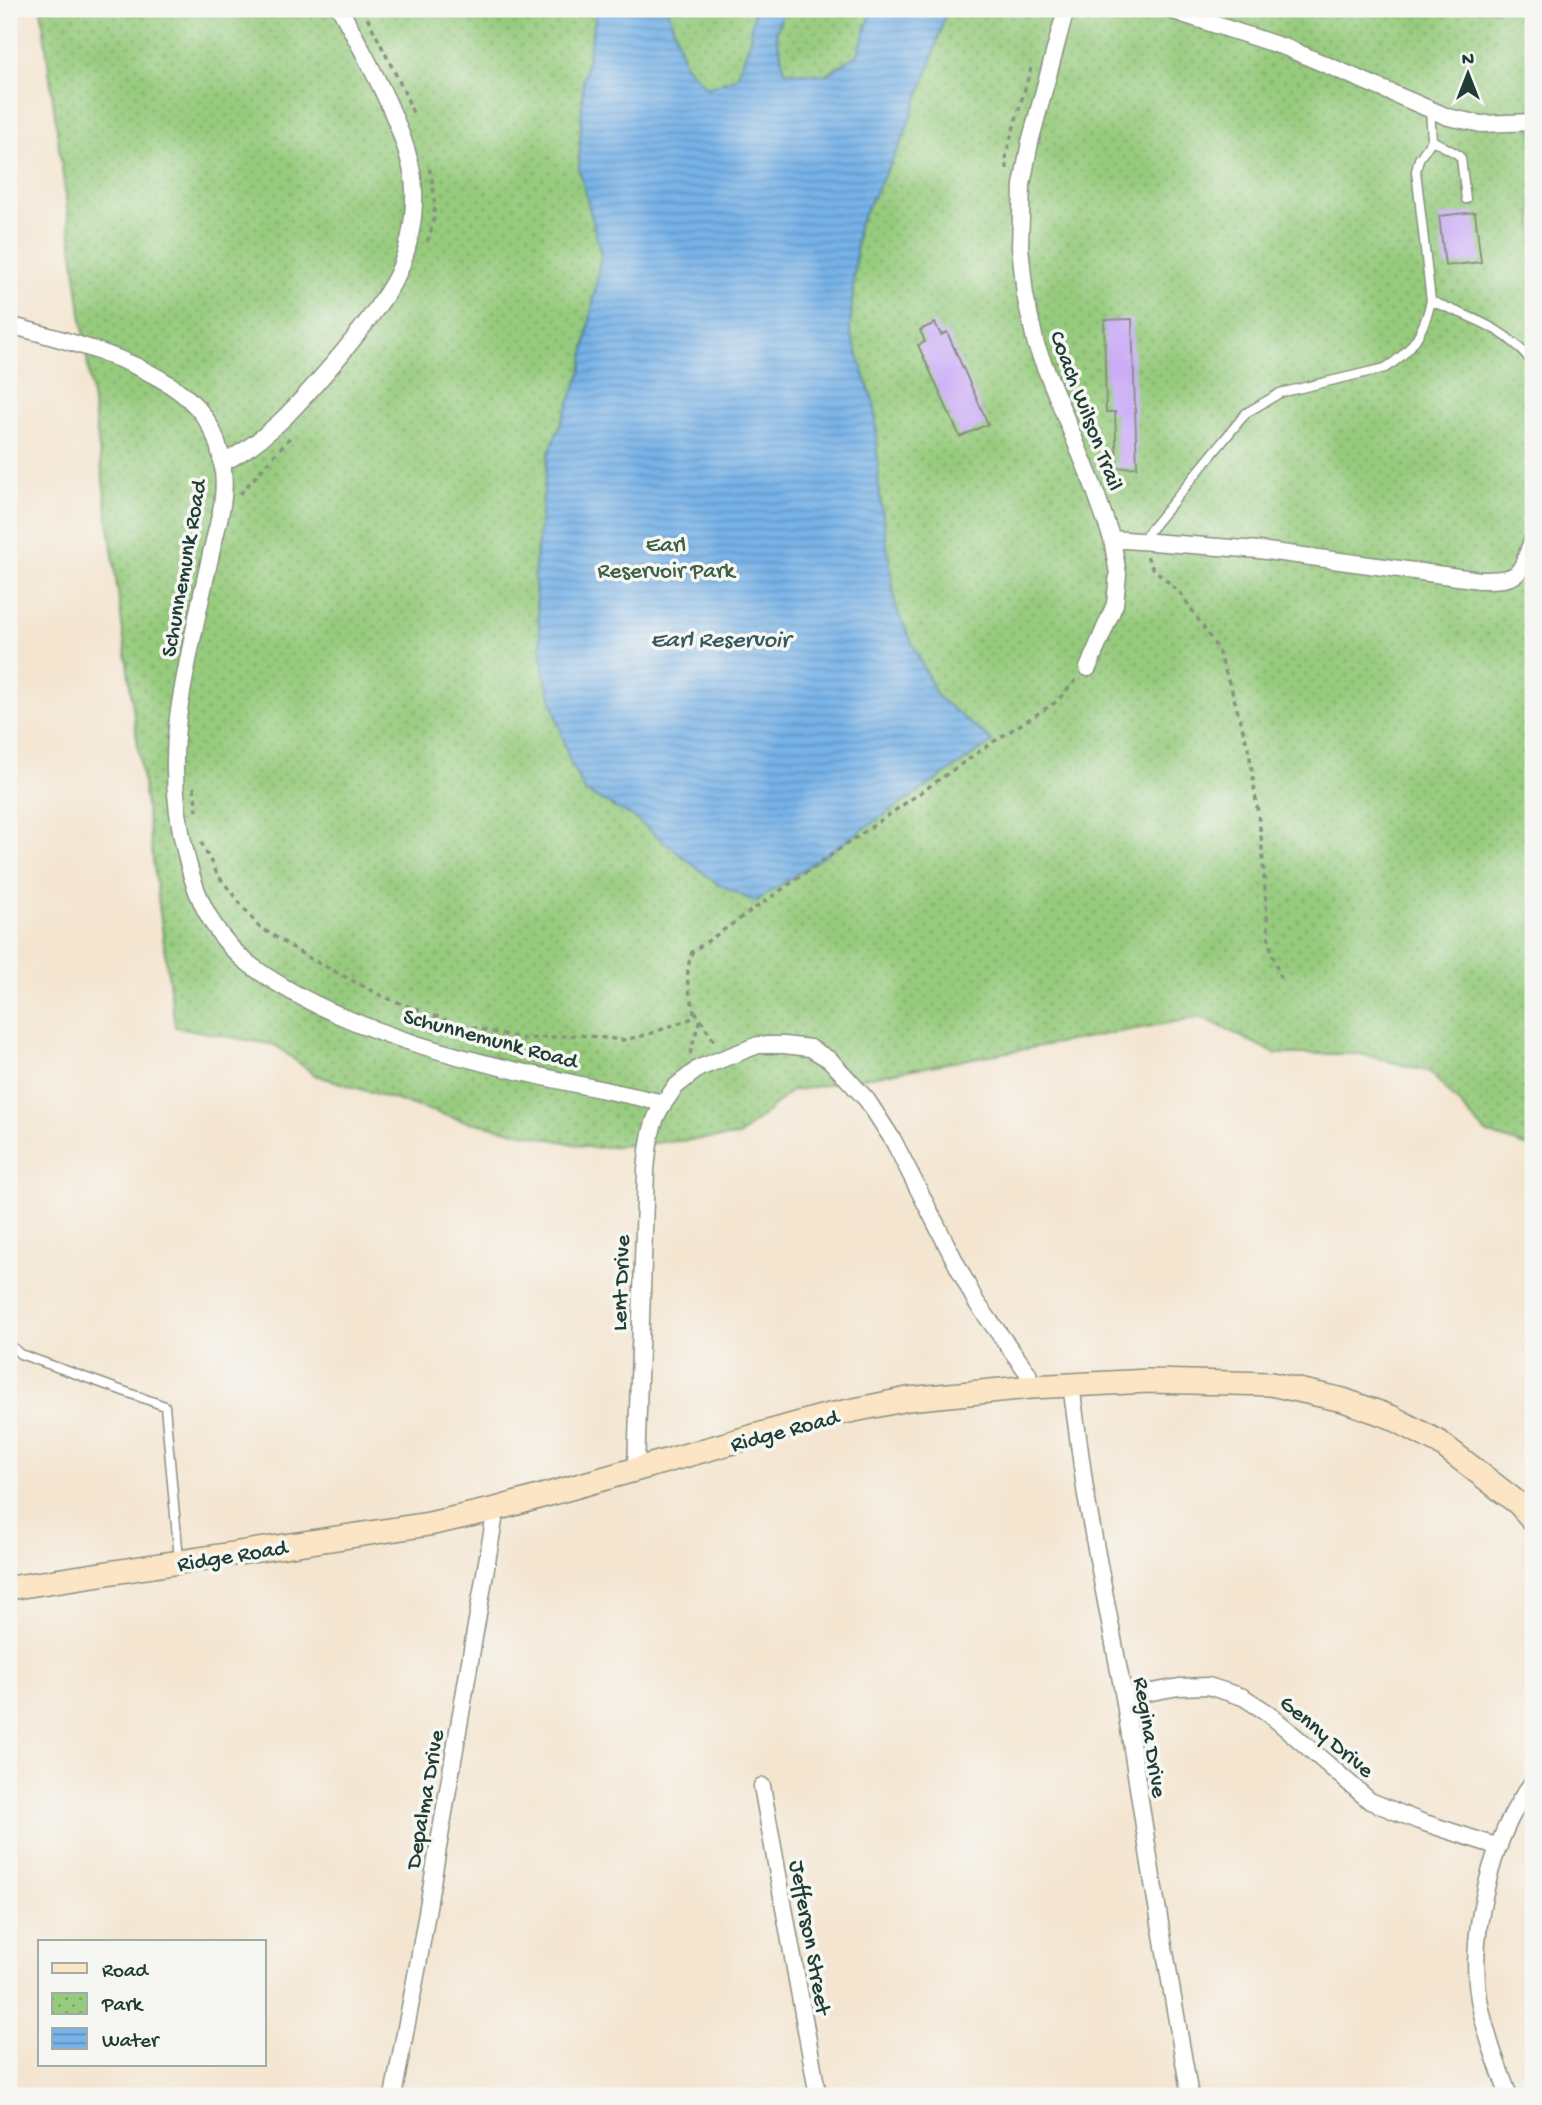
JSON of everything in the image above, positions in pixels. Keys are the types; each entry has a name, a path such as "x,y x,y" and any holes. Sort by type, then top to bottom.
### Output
{"street":[{"path":"222,463 242,453 273,429 306,396 351,343 394,282 409,239 414,189 408,160 399,130 380,87 340,9"},
{"name":"Coach Wilson Trail","path":"1066,9 1030,142 1022,186 1020,247 1025,296 1036,345 1093,485 1112,539 1118,574 1115,604 1088,668"},
{"path":"1167,9 1287,48 1448,117 1481,124 1533,122"},
{"name":"Schunnemunk Road","path":"9,325 62,339 149,372 179,389 202,414 216,436 222,463 223,497 186,672 178,720 176,770 178,826 194,888 206,913 225,940 252,967 313,1004 386,1033 454,1056 664,1103"},
{"path":"1112,539 1259,550 1480,580 1504,580 1517,576 1533,538"},
{"path":"664,1103 675,1087 699,1068 758,1045 810,1048 831,1060 867,1100 893,1140 976,1301 1028,1373 1031,1387"},
{"name":"Lent Drive","path":"636,1469 646,1171 648,1146 658,1111 664,1103"},
{"name":"Ridge Road","path":"9,1588 429,1524 496,1508 825,1416 908,1399 1031,1387 1149,1381 1271,1384 1343,1400 1391,1418 1440,1443 1519,1504 1533,1520"},
{"name":"Regina Drive","path":"1071,1385 1086,1496 1124,1698 1190,2096"},
{"name":"Depalma Drive","path":"393,2096 496,1508"},
{"name":"Genny Drive","path":"1124,1698 1179,1687 1208,1686 1243,1697 1268,1713 1370,1801 1419,1821 1499,1847"},
{"path":"1509,2096 1490,2048 1479,1998 1476,1968 1483,1896 1507,1824 1533,1782"},
{"name":"Jefferson Street","path":"762,1786 818,2096"}],"lane":[{"path":"1142,541 1245,413 1280,393 1385,368 1415,343 1427,318 1431,301 1416,171 1419,159 1432,140 1430,109"},
{"path":"1432,140 1457,153 1461,158 1466,199"},
{"path":"1431,301 1501,332 1519,344 1533,364"},
{"path":"9,1344 20,1354 166,1406 179,1562"}],"path":[{"path":"363,9 404,90 413,114"},
{"path":"425,246 431,234 435,196 427,158"},
{"path":"237,505 240,494 294,433"},
{"path":"1142,541 1152,567 1182,595 1217,648 1232,691 1249,751 1261,835 1269,943 1280,980"},
{"path":"724,1058 695,1010 689,992 687,968 692,952 993,742 1056,702 1088,668"},
{"path":"193,776 197,813"},
{"path":"199,838 217,874 258,926 309,958 384,997 454,1023 524,1039 579,1035 623,1040 646,1035 693,1018 695,1010"},
{"path":"683,1080 700,1019"}],"green space":[{"name":"Earl Reservoir Park","path":"41,9 1533,9 1533,572 1524,617 1533,618 1533,1143 1529,1147 1486,1133 1430,1072 1361,1054 1276,1054 1202,1017 791,1091 739,1136 593,1148 461,1120 315,1075 275,1045 175,1027"}],"water":[{"name":"Earl Reservoir","path":"597,9 668,9 685,65 707,88 737,77 749,44 754,9 784,9 776,33 785,71 826,75 858,54 872,9 947,9 930,66 902,141 858,226 850,331 875,407 879,488 896,608 937,696 993,742 755,902 716,883 632,816 585,792 569,759 544,673 534,576 548,455 581,373 601,254 579,168 583,81"}],"building":[{"path":"1475,212 1481,262 1445,266 1439,216"},
{"path":"1132,319 1137,467 1117,468 1115,412 1106,412 1104,320"},
{"path":"935,323 941,335 947,332 988,424 960,437 918,345 925,342 920,330"}]}
